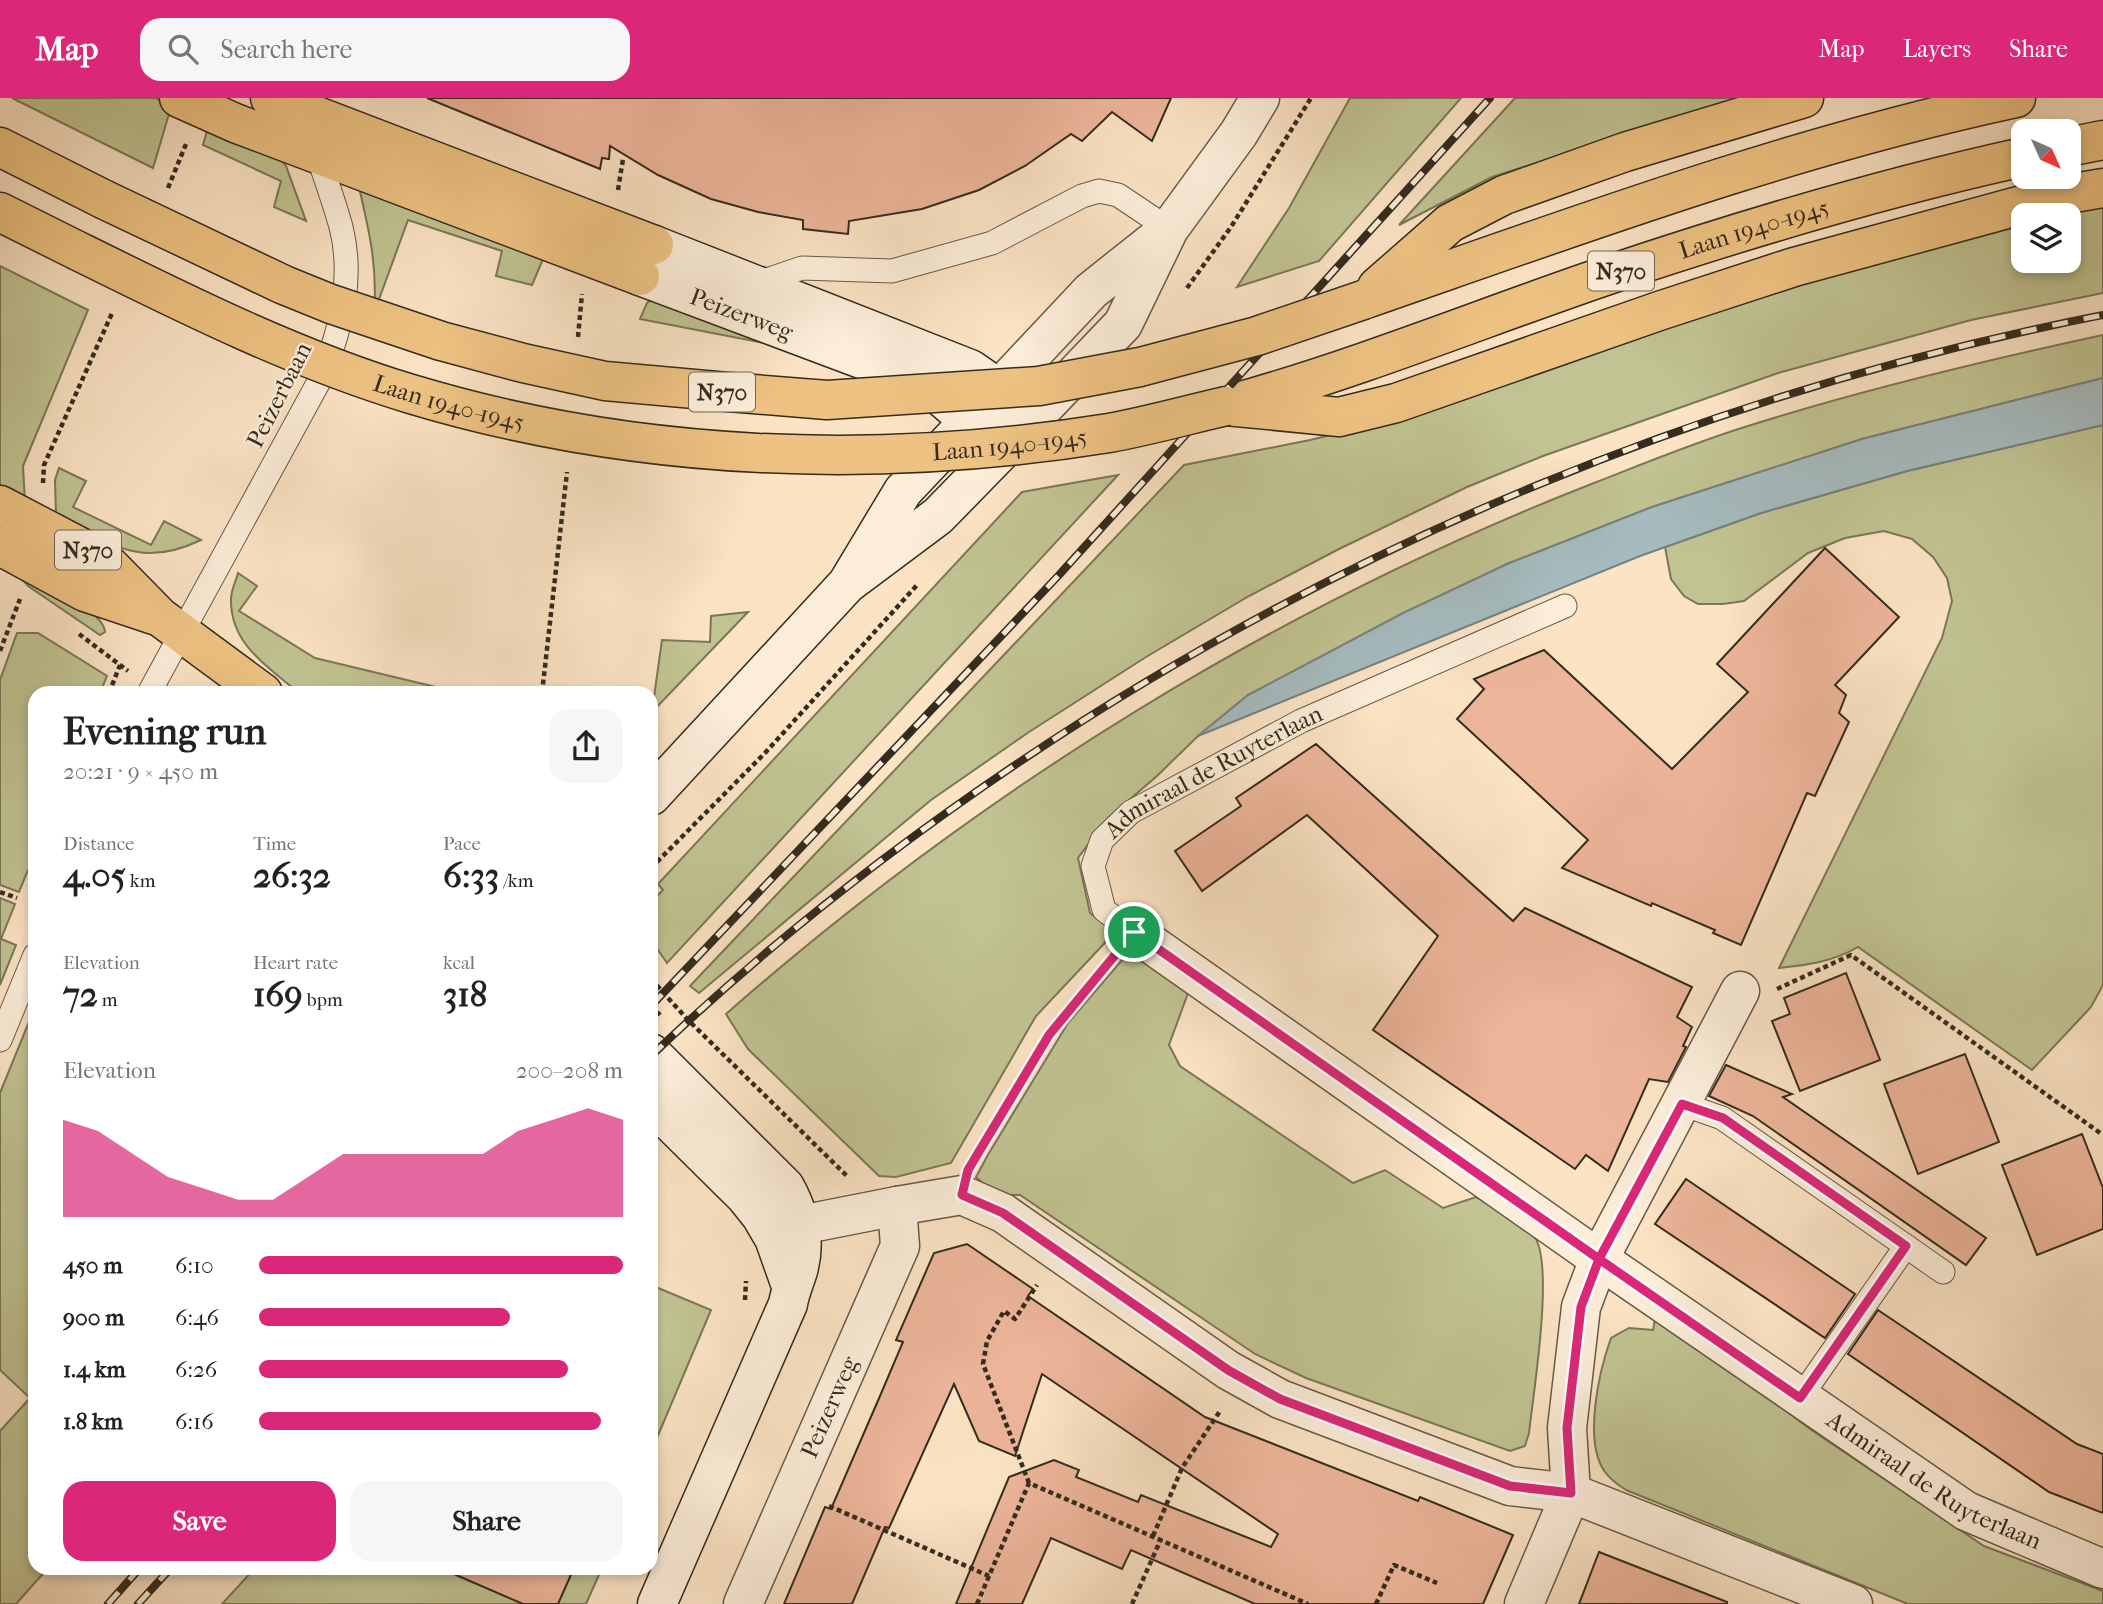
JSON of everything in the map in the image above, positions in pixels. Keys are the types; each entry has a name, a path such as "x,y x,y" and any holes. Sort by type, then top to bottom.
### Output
{"highway":[{"name":"N370","path":"1363,300 1450,223 1504,195 1625,152 1804,98"},
{"name":"N370","path":"0,147 284,285 331,304 441,341 605,381 827,400 1039,386 1153,364 1257,336 1662,195 1802,151 1942,114 2016,98"},
{"path":"296,101 647,260"},
{"path":"186,102 317,154 647,260"},
{"path":"2081,145 2103,141"},
{"name":"Laan 1940-1945","path":"0,212 261,339 411,394 497,416 585,434 702,450 759,455 901,455 1009,446 1112,432 1226,406 1346,369 1605,276 1926,179 2011,160"},
{"name":"N370","path":"1226,406 1339,416 1396,403 1794,267 2051,197 2103,188"},
{"name":"N370","path":"0,505 103,559 171,624"},
{"name":"N370","path":"0,545 85,592 171,624"},
{"path":"171,624 254,686"}],"street":[{"path":"658,788 847,584 938,516 1123,324 1169,229 1239,133 1261,98"},
{"path":"847,584 903,491 1091,291 1169,229"},
{"name":"Peizerweg","path":"647,260 755,284 956,362 984,377 999,389"},
{"name":"Peizerweg","path":"647,260 931,388 969,421"},
{"name":"Laan 1940-1945","path":"999,389 1018,434"},
{"name":"Laan 1940-1945","path":"969,421 1018,434"},
{"name":"Admiraal de Ruyterlaan","path":"1134,932 1599,1259 1966,1511 2103,1569"},
{"path":"1524,1604 1571,1493 1567,1428 1581,1307 1599,1259 1740,991"},
{"path":"657,1604 781,1321 791,1286 784,1262 785,1228 796,1207 785,1187 658,1060"},
{"path":"658,1109 745,1196 785,1228"},
{"path":"785,1228 962,1195 1003,1213 1242,1378 1280,1399 1510,1486 1571,1493 1853,1604"},
{"name":"Peizerweg","path":"743,1604 900,1247 889,1207"}],"lane":[{"name":"Peizerbaan","path":"152,686 171,624 322,376 336,341 344,305 346,267 341,230 317,154 296,101"},
{"name":"Peizerweg","path":"755,284 802,268 892,271 992,243 1082,196 1099,191 1118,195 1169,229"},
{"name":"Admiraal de Ruyterlaan","path":"1134,932 1104,910 1093,866 1102,840 1131,812 1301,721 1564,606"},
{"path":"0,1040 28,972"},
{"path":"1682,1104 1723,1118 1943,1272"},
{"path":"1800,1398 1906,1246"}],"path":[{"path":"167,191 183,154 186,102"},
{"path":"36,523 45,505 42,472 44,465 117,303"},
{"path":"0,651 22,594"},
{"path":"73,630 144,686"},
{"path":"112,686 120,665"},
{"path":"0,892 17,898"},
{"path":"962,1195 968,1170 1049,1035 1134,932"},
{"path":"1740,991 1759,997 1851,955 2103,1135"},
{"path":"658,987 688,1020 889,1207"},
{"path":"977,1604 1029,1483 983,1364 988,1340 1004,1311 1015,1318 1059,1252"},
{"path":"745,1301 746,1270"},
{"path":"1153,1536 1182,1468 1242,1378"},
{"path":"1029,1483 1308,1604"},
{"path":"793,1490 989,1576"},
{"path":"1132,1604 1161,1539"},
{"path":"1376,1604 1394,1565 1437,1583"}],"green space":[{"path":"12,98 156,98 171,107 153,168"},
{"path":"1350,98 1461,98 1319,261 1237,287 1289,208"},
{"path":"1515,98 1739,98 1492,177 1399,225"},
{"path":"209,124 277,154 286,166 306,221 274,207 281,181 203,145"},
{"path":"357,179 546,252 532,285 496,276 502,251 408,220 374,313 373,261"},
{"path":"2103,207 2103,293 1971,320 1778,373 1543,456 1467,487 1337,550 1249,596 1146,657 1029,732 931,800 699,993 690,986 1184,465 1310,440 1400,418 1733,302 2011,227 2011,273 2081,273 2081,211"},
{"path":"0,266 88,310 23,466 25,502 0,490"},
{"path":"659,294 785,347 640,319 647,303"},
{"path":"2103,335 2103,378 1862,439 1652,507 1507,564 1248,695 1198,736 1108,818 1078,858 1090,913 1115,932 1036,1016 951,1163 896,1177 879,1176 748,1049 726,1014 824,932 925,854 1029,780 1137,711 1247,646 1360,587 1476,532 1594,483 1729,432 1880,388"},
{"path":"2103,425 2103,985 2091,1007 2032,1070 1858,947 1820,962 1779,968 1942,638 1952,601 1947,578 1933,557 1912,539 1884,531 1845,538 1808,553 1744,601 1698,604 1684,596 1671,579 1665,547 1761,513 1907,471"},
{"path":"59,468 86,481 73,507 151,545 164,521 201,540 179,549 142,553 93,535 56,515 55,480"},
{"path":"1118,475 667,963 658,950 658,895 663,890 658,884 1022,492"},
{"path":"238,573 257,586 239,611 315,658 432,686 291,686 264,664 244,642 232,615 233,589"},
{"path":"22,579 83,607 102,623 105,632 100,635 28,586"},
{"path":"748,612 658,706 658,686 656,686 662,640 710,642 711,616"},
{"path":"17,633 38,633 107,676 103,686 28,686 28,870 19,892 0,885 0,680"},
{"path":"0,898 15,904 1,939 16,945 0,985"},
{"path":"1134,946 1191,985 1169,1045 1180,1066 1353,1183 1385,1170 1443,1208 1476,1197 1515,1219 1534,1236 1540,1251 1543,1300 1529,1433 1525,1446 1510,1451 1306,1378 1255,1354 1020,1195 996,1195 976,1177 1068,1023"},
{"path":"28,1024 28,1396 0,1370 0,1093"},
{"path":"658,1288 711,1310 658,1435"},
{"path":"1656,1314 1810,1429 1984,1546 2103,1591 2103,1604 1908,1604 1626,1490 1607,1475 1598,1459 1594,1425 1598,1387 1611,1338 1629,1328 1653,1330"},
{"path":"28,1400 28,1575 42,1575 16,1604 0,1604 0,1431"},
{"path":"249,1575 599,1575 586,1604 222,1604"}],"water":[{"path":"2103,378 2103,425 1907,471 1761,513 1640,556 1198,736 1248,695 1403,613 1507,564 1652,507 1862,439"}],"building":[{"path":"427,98 1171,98 1152,141 1112,112 1082,141 1071,134 1025,166 979,190 922,209 849,221 848,234 803,229 803,220 758,212 711,199 658,175 610,146 609,159 602,158 600,169"},
{"path":"1825,548 1899,617 1835,685 1846,695 1839,713 1849,722 1815,796 1807,793 1741,945 1713,933 1715,930 1562,868 1588,840 1457,719 1484,689 1474,679 1544,650 1672,769 1748,692 1717,664"},
{"path":"1316,744 1513,921 1525,908 1692,987 1677,1017 1692,1027 1683,1046 1686,1047 1668,1082 1649,1079 1608,1171 1586,1155 1575,1169 1373,1030 1438,936 1307,815 1202,891 1175,851 1241,806 1236,798"},
{"path":"1846,973 1880,1060 1800,1091 1772,1021 1790,1014 1784,998"},
{"path":"1965,1054 1999,1142 1918,1174 1884,1084"},
{"path":"1726,1065 1792,1094 1783,1097 1986,1238 1966,1265 1753,1116 1709,1096"},
{"path":"2082,1134 2103,1188 2103,1229 2037,1255 2002,1165"},
{"path":"1686,1179 1855,1294 1825,1338 1655,1224"},
{"path":"967,1244 1033,1289 1028,1296 1205,1417 1418,1501 1420,1497 1513,1535 1483,1604 1255,1604 1131,1550 1122,1569 1051,1538 1022,1604 956,1604 1009,1477 1054,1460 1079,1470 1076,1477 1138,1502 1141,1495 1271,1547 1278,1534 1042,1374 1015,1456 979,1441 954,1384 889,1528 885,1527 852,1604 784,1604 825,1507 831,1509 880,1396 903,1342 896,1340 934,1253"},
{"path":"1878,1310 2077,1444 2103,1454 2103,1513 2049,1492 1848,1354"},
{"path":"1599,1552 1727,1602 1727,1604 1579,1604"},
{"path":"456,1575 571,1575 558,1604 523,1604"}],"railway":[{"path":"658,999 1059,575 1490,98"},
{"path":"658,1049 784,938 876,864 972,794 1146,682 1274,609 1405,543 1540,484 1677,432 1817,386 1959,347 2103,315"},
{"path":"108,1604 134,1575"},
{"path":"138,1604 165,1575"}],"route":[{"path":"1134,932 1049,1035 968,1170 962,1195 1003,1213 1228,1370 1280,1399 1510,1486 1571,1493 1567,1428 1581,1307 1599,1259 1682,1104 1723,1118 1906,1246 1800,1398 1599,1259 1215,987 1134,932"}]}
